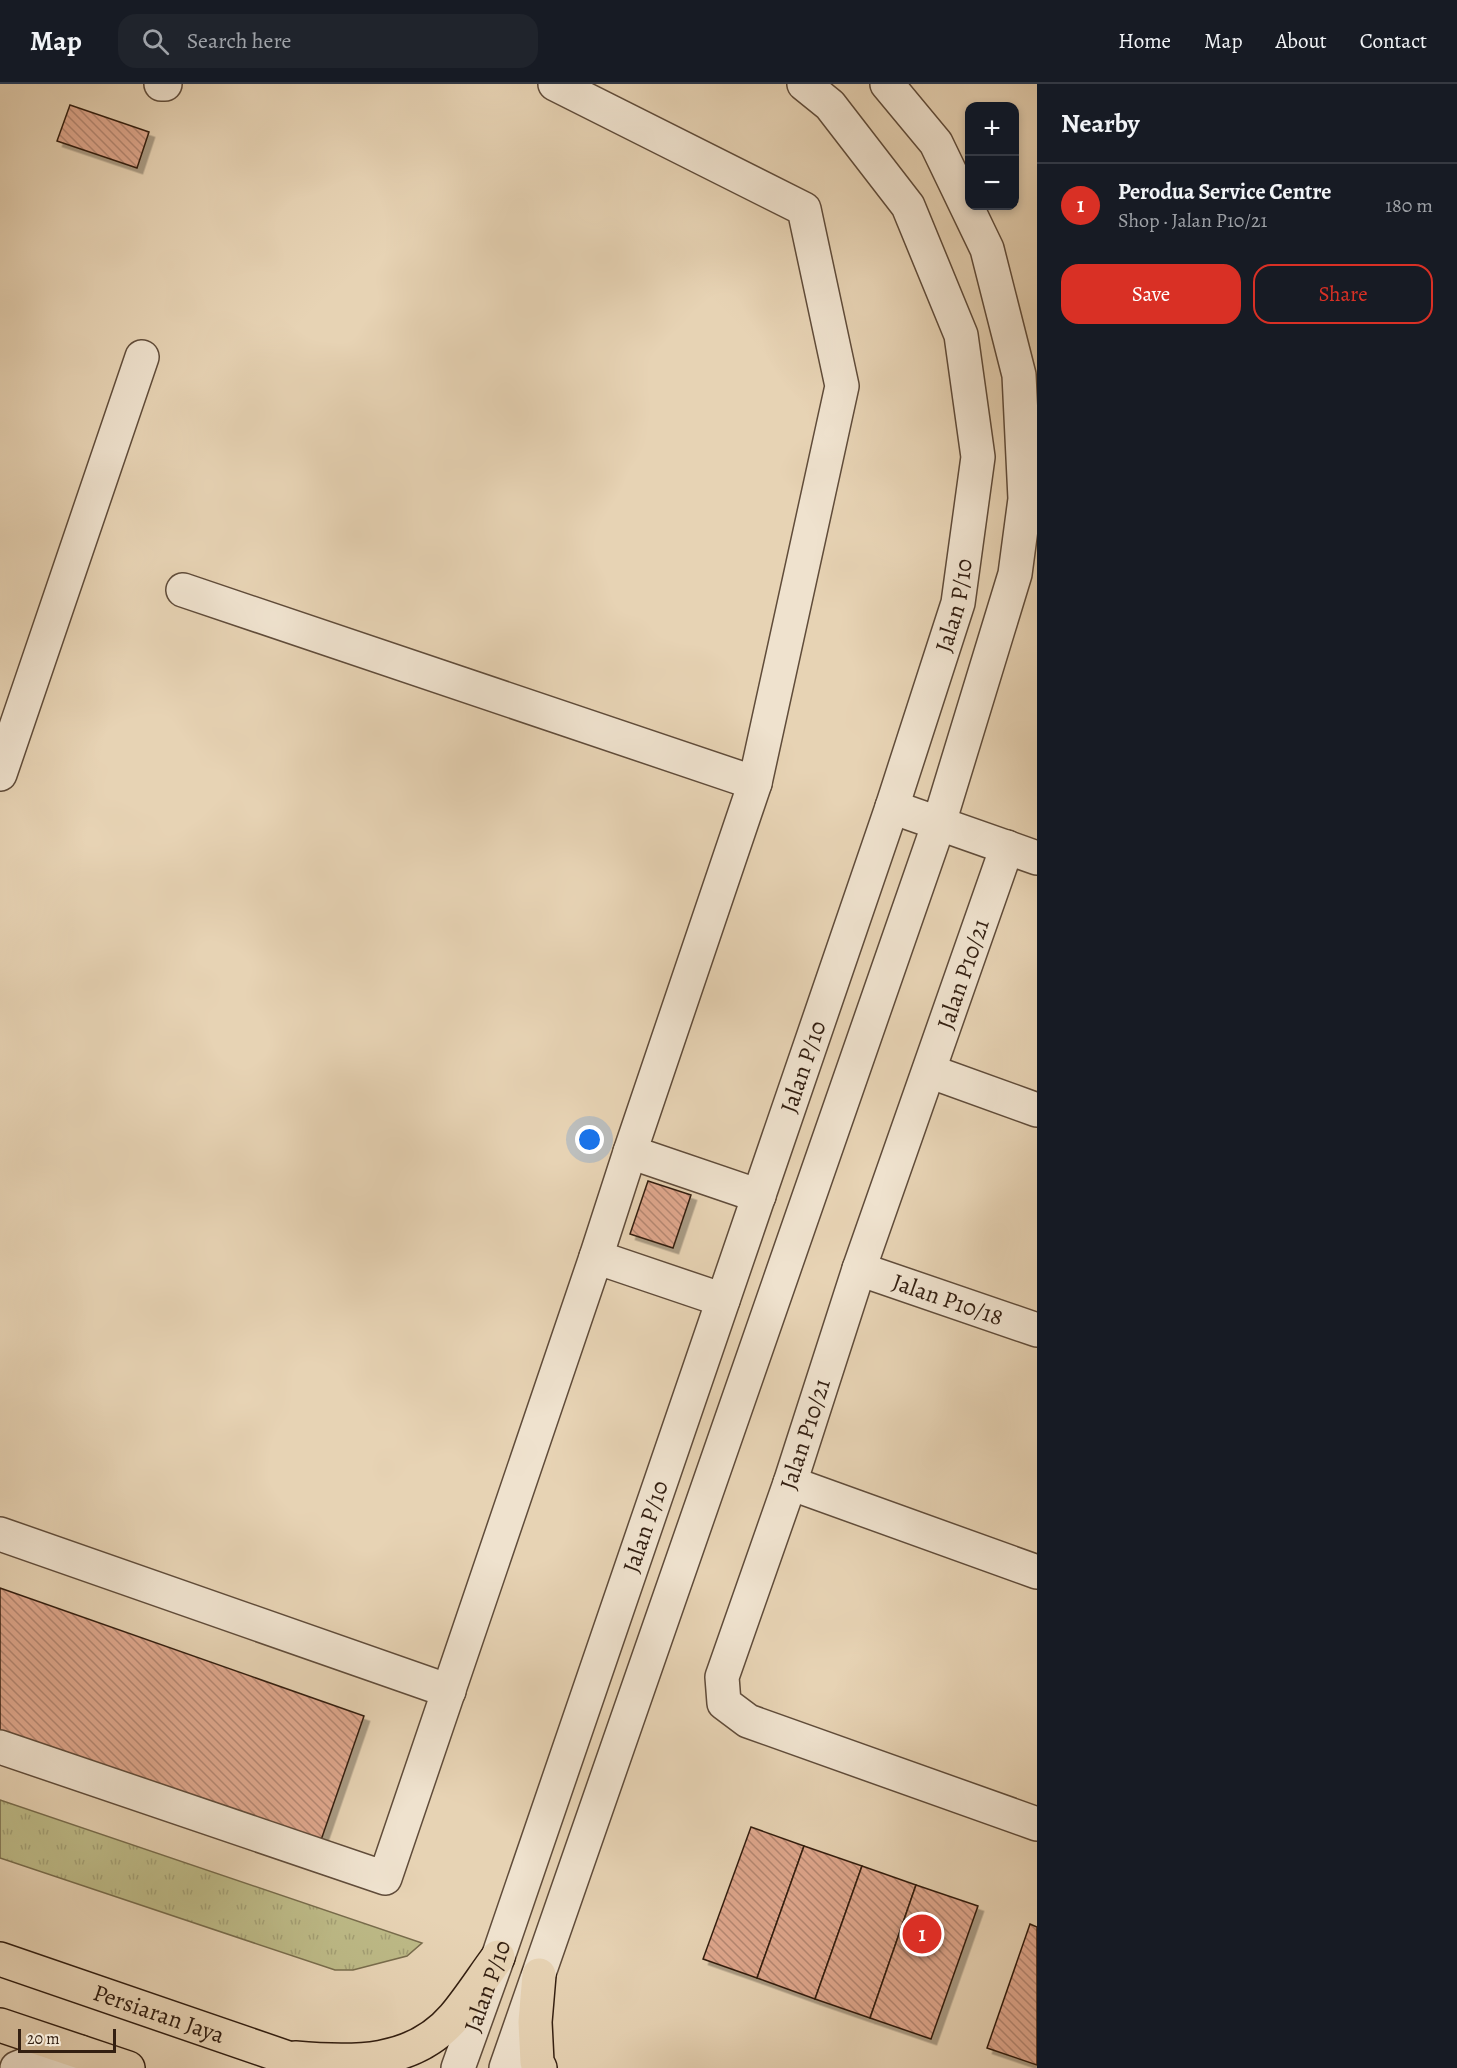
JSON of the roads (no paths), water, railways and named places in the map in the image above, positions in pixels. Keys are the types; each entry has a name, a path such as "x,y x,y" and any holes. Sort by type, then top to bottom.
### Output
{"main road":[{"path":"281,2056 326,2061 354,2061 383,2058 410,2049 432,2036 452,2019 498,1957"},
{"name":"Persiaran Jaya","path":"0,1959 317,2068"},
{"path":"539,1976 535,2022 537,2062 540,2068"},
{"path":"0,2025 128,2068"}],"street":[{"path":"0,1747 386,1878 755,783 843,386 804,209 555,84"},
{"name":"Jalan P/10","path":"458,2068 892,807 958,603 978,457 961,335 908,206 830,105 804,84"},
{"name":"Jalan P/10","path":"506,2068 939,824 1015,574 1025,499 1019,375 987,249 936,143 887,84"},
{"path":"0,774 142,357"},
{"path":"183,590 755,783"},
{"path":"892,807 1037,858"},
{"name":"Jalan P10/21","path":"1007,847 859,1269 722,1677 724,1703 748,1721 1037,1824"},
{"path":"928,1071 1037,1110"},
{"path":"630,1152 759,1196"},
{"path":"596,1257 723,1300"},
{"name":"Jalan P10/18","path":"859,1269 1037,1330"},
{"path":"789,1483 1037,1572"},
{"path":"0,1534 449,1691"},
{"path":"17,2068 50,2055 80,2052"}],"place":[{"name":"Perodua Service Centre","path":"922,1934"}]}
